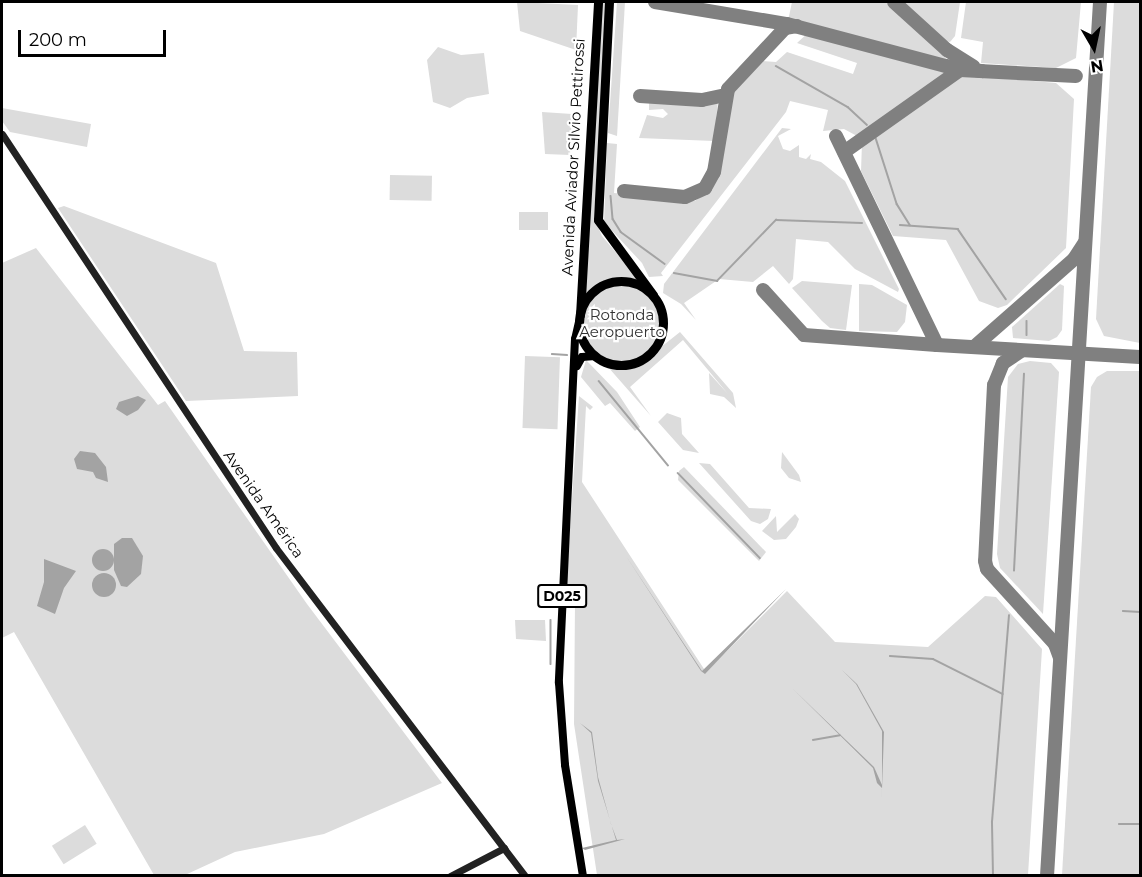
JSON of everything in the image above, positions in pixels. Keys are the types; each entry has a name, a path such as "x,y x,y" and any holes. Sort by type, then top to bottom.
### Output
{"highway":[{"name":"Avenida Aviador Silvio Pettirossi","path":"579,318 598,2"},
{"name":"Avenida Aviador Silvio Pettirossi","path":"609,2 598,220 653,295"},
{"name":"D025","path":"595,356 583,340 579,318 593,292 612,282 634,283 653,295"},
{"path":"595,356 625,364 651,352 663,326 660,308 653,295"}],"main road":[{"name":"Avenida América","path":"2,134 276,548 525,876"},
{"name":"Avenida Aviador Silvio Pettirossi","path":"579,318 559,683 565,765 583,876"},
{"path":"575,370 582,357 595,356"},
{"path":"450,876 504,848"}],"green space":[{"path":"517,2 578,5 576,50 520,31"},
{"path":"601,2 607,2 594,218 602,236 641,282 610,279 594,287 583,299"},
{"path":"617,2 625,2 617,136 608,133"},
{"path":"792,2 886,2 948,60 941,62 788,21"},
{"path":"900,2 960,2 955,36 950,42 937,39"},
{"path":"966,2 1081,2 1076,58 1056,68 981,63 983,42 961,38"},
{"path":"1114,2 1140,2 1140,343 1104,336 1096,319"},
{"path":"810,31 942,68 944,74 857,136 844,129 823,131 828,110 790,101 786,112 661,273 663,276 649,277 642,263 604,222 607,143 617,144 614,193 695,201 710,189 718,171 731,95 762,61 776,62 787,52 853,74 857,63 797,43"},
{"path":"438,47 461,55 484,53 489,94 467,98 450,108 433,102 427,60"},
{"path":"956,74 1056,83 1074,99 1066,248 1007,305 998,308 979,301 946,240 893,236 861,171 862,143 865,139"},
{"path":"649,101 718,101 714,141 639,138 647,115 663,118 668,114 663,109 649,110"},
{"path":"2,108 91,124 87,147 10,132 2,121"},
{"path":"542,112 572,114 570,155 545,154"},
{"path":"782,128 791,129 778,136 783,149 790,151 799,145 799,157 806,159 811,154 810,159 821,162 845,181 899,289 898,292 855,269 828,242 796,239 793,279 789,284 773,266 753,282 719,279 684,303 696,320 681,304 663,293 664,284"},
{"path":"390,175 432,176 432,201 390,200"},
{"path":"64,206 216,263 244,351 297,352 298,396 186,401 58,208"},
{"path":"519,212 548,212 548,230 519,230"},
{"path":"36,248 158,405 165,401 307,604 442,783 324,834 235,852 185,875 154,875 14,632 2,638 2,263"},
{"path":"802,281 852,285 846,330 830,328 792,288"},
{"name":"Rotonda Aeropuerto","path":"622,284 637,287 654,301 661,323 658,338 644,355 622,362 607,359 590,345 583,323 586,308 600,291"},
{"path":"859,284 872,285 907,305 905,322 897,332 859,331"},
{"path":"1060,284 1064,286 1062,330 1057,337 1049,341 1013,338 1012,327"},
{"path":"680,332 733,393 736,408 724,397 710,394 709,373 728,394 683,340 630,387 651,416 608,367 641,363"},
{"path":"525,356 560,357 557,429 522,428"},
{"path":"586,360 617,392 640,427 635,431 610,403 605,406 581,377"},
{"path":"1030,361 1051,363 1059,372 1043,614 1000,568 997,554 1008,377 1018,364"},
{"path":"1107,371 1140,371 1140,875 1062,875 1091,387 1097,377"},
{"path":"579,396 593,407 590,410 586,406 582,482 706,672 787,591 835,642 928,647 985,596 996,597 1042,649 1028,875 597,875 574,724 575,602 565,601"},
{"path":"667,413 681,418 682,434 699,453 683,450 658,422"},
{"path":"782,452 799,475 801,482 789,478 781,468"},
{"path":"699,463 710,464 749,508 771,509 768,519 760,524 751,521"},
{"path":"684,467 766,552 759,561 678,480 679,471"},
{"path":"795,514 799,519 796,527 786,539 774,540 762,531 776,516 777,532"},
{"path":"515,620 545,620 546,641 516,639"},
{"path":"85,825 97,844 64,864 52,846"}],"shaded area":[{"path":"138,396 146,400 138,410 127,416 116,409 119,402"},
{"path":"80,451 95,453 106,467 108,482 96,478 93,472 77,469 74,459"},
{"path":"122,538 132,538 143,556 141,574 127,587 121,586 114,570 114,544"},
{"path":"103,549 113,556 114,560 107,570 103,571 93,564 92,560 99,550"},
{"path":"624,553 702,671 786,589 705,674 701,671"},
{"path":"44,559 76,571 64,588 55,614 37,606 44,582"},
{"path":"104,573 113,576 116,585 113,594 104,597 95,594 92,585 95,576"},
{"path":"842,670 857,684 884,732 879,875 882,788 877,783 873,768 792,688 874,767 882,785 882,731 856,684"},
{"path":"580,723 592,732 598,777 610,820 598,781 591,733"},
{"path":"612,826 617,840 625,839 585,850 582,848 616,840"}],"waterway":[{"path":"776,66 848,107 867,125"},
{"path":"876,138 897,204 910,225"},
{"path":"611,196 613,219 621,232 665,264"},
{"path":"674,273 717,281 776,220 862,223"},
{"path":"900,225 958,229 1006,299"},
{"path":"1027,321 1027,335"},
{"path":"552,354 567,355"},
{"path":"1014,571 1024,374"},
{"path":"599,381 668,465"},
{"path":"678,473 760,558"},
{"path":"1123,611 1140,612"},
{"path":"993,876 992,822 1009,616"},
{"path":"551,620 551,664"},
{"path":"890,656 933,659 1003,694"},
{"path":"813,740 840,735"},
{"path":"1119,824 1140,824"}],"taxiway":[{"path":"655,2 787,24 946,66 983,71"},
{"path":"894,2 947,50 973,66"},
{"path":"1047,876 1100,2"},
{"path":"624,191 685,197 705,188 714,172 728,89 785,28 797,26"},
{"path":"844,152 960,70 1076,76"},
{"path":"640,96 702,100 725,95"},
{"path":"836,136 937,345 1140,357"},
{"path":"974,347 1074,259 1085,242"},
{"path":"763,290 804,335 937,345"},
{"path":"1021,351 1003,363 994,385 985,561 987,569 1055,644 1060,658"}]}
